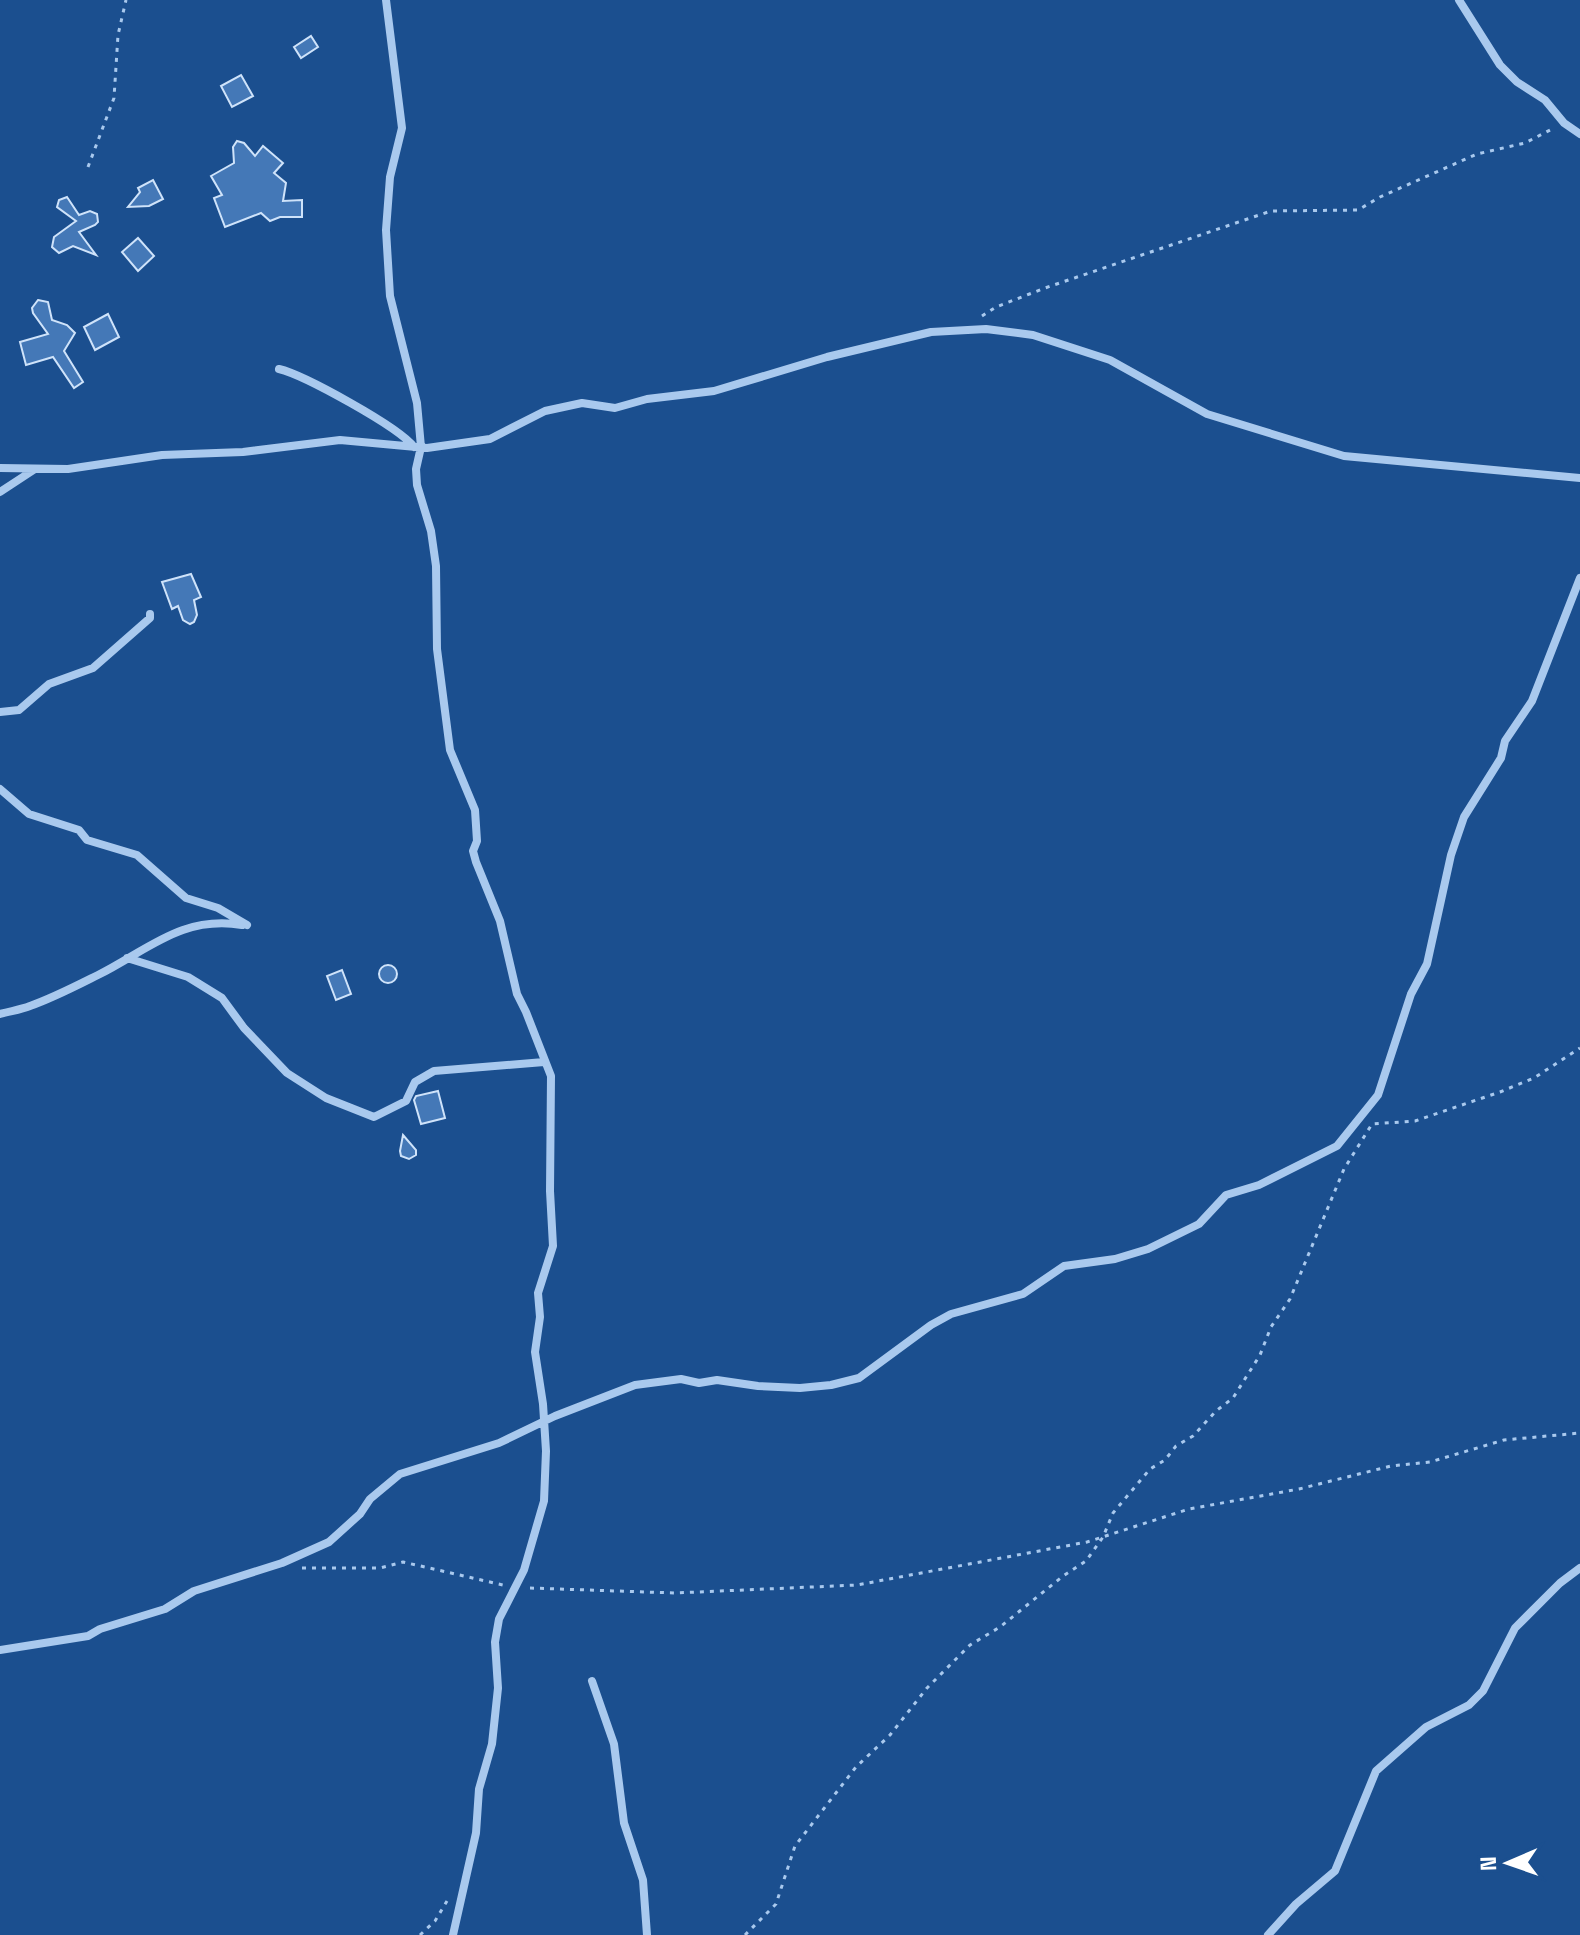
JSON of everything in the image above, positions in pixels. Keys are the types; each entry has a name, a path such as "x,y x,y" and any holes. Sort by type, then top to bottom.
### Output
{"street":[{"path":"386,0 402,128 390,177 386,230 390,296 413,383 417,485 431,531 436,566 437,649 450,750 475,810 477,841 473,851 476,862 500,921 517,994 551,1076 553,1246 538,1293 540,1317 535,1352 546,1451 544,1501 524,1570 499,1619 495,1642 498,1688 492,1744 479,1789 476,1833 453,1935"},
{"path":"1459,0 1500,65 1517,82 1545,100 1564,123 1580,134"},
{"path":"0,468 68,469 162,455 243,452 340,440 417,447 490,439 545,411 582,403 615,408 647,399 714,391 827,357 931,332 986,329 1033,335 1110,360 1207,414 1344,456 1580,478"},
{"path":"279,369 379,420 417,447"},
{"path":"0,492 35,469"},
{"path":"0,1650 88,1636 100,1629 165,1609 194,1591 282,1563 329,1542 360,1514 370,1499 400,1474 499,1443 606,1395 652,1381 681,1379 699,1383 717,1380 800,1388 859,1378 951,1314 1023,1294 1064,1266 1115,1259 1148,1249 1199,1224 1226,1195 1259,1185 1337,1146 1378,1095 1411,994 1427,964 1451,855 1464,817 1501,758 1505,741 1532,701 1580,578"},
{"path":"0,712 19,710 49,684 93,668 150,618 150,614"},
{"path":"0,789 29,814 79,830 87,840 137,855 186,898 218,908 247,925 227,922 175,931 46,1000 0,1014"},
{"path":"127,958 188,977 222,998 244,1028 287,1073 326,1098 374,1117 406,1101 415,1082 434,1071 544,1062"},
{"path":"1268,1935 1296,1904 1335,1871 1376,1771 1388,1764 1426,1727 1469,1705 1483,1691 1515,1628 1560,1583 1580,1568"},
{"path":"592,1681 614,1744 624,1823 643,1880 647,1935"}],"path":[{"path":"88,167 114,98 118,35 126,0"},
{"path":"959,330 996,307 1045,288 1271,211 1358,210 1477,154 1525,143 1564,123"},
{"path":"745,1935 776,1904 795,1846 856,1767 890,1735 927,1688 970,1645 1000,1627 1086,1561 1103,1537 1113,1513 1150,1469 1165,1460 1176,1446 1193,1436 1233,1398 1295,1289 1344,1169 1372,1124 1415,1121 1500,1092 1534,1078 1580,1048"},
{"path":"282,1563 310,1570 380,1568 403,1562 516,1588 675,1593 857,1585 1017,1557 1103,1537 1189,1509 1299,1489 1391,1466 1430,1462 1504,1440 1580,1433"},
{"path":"420,1935 435,1921 453,1893"}],"building":[{"path":"311,36 318,47 301,58 294,47"},
{"path":"241,75 253,96 232,107 221,86"},
{"path":"237,141 244,143 255,156 263,146 283,163 274,173 286,183 283,201 302,200 302,217 280,217 270,221 261,213 225,227 214,198 222,195 211,176 234,163 233,147"},
{"path":"153,180 163,199 149,206 128,207 140,192 138,188"},
{"path":"67,197 79,215 90,211 97,214 98,222 95,225 79,232 96,255 73,246 59,253 52,247 54,237 76,221 57,207 59,200"},
{"path":"138,238 154,256 138,271 122,252"},
{"path":"38,300 48,302 52,320 67,325 75,333 64,351 83,382 74,388 53,357 26,365 20,342 48,334 33,313 32,308"},
{"path":"108,314 119,337 95,350 84,327"},
{"path":"191,574 201,597 194,600 197,615 190,624 183,620 178,606 172,609 162,582"},
{"path":"388,965 397,974 388,983 379,974"},
{"path":"342,970 351,994 336,1000 327,976"},
{"path":"438,1091 445,1118 421,1124 414,1100 416,1096"},
{"path":"403,1135 416,1150 416,1155 409,1159 401,1156"}]}
